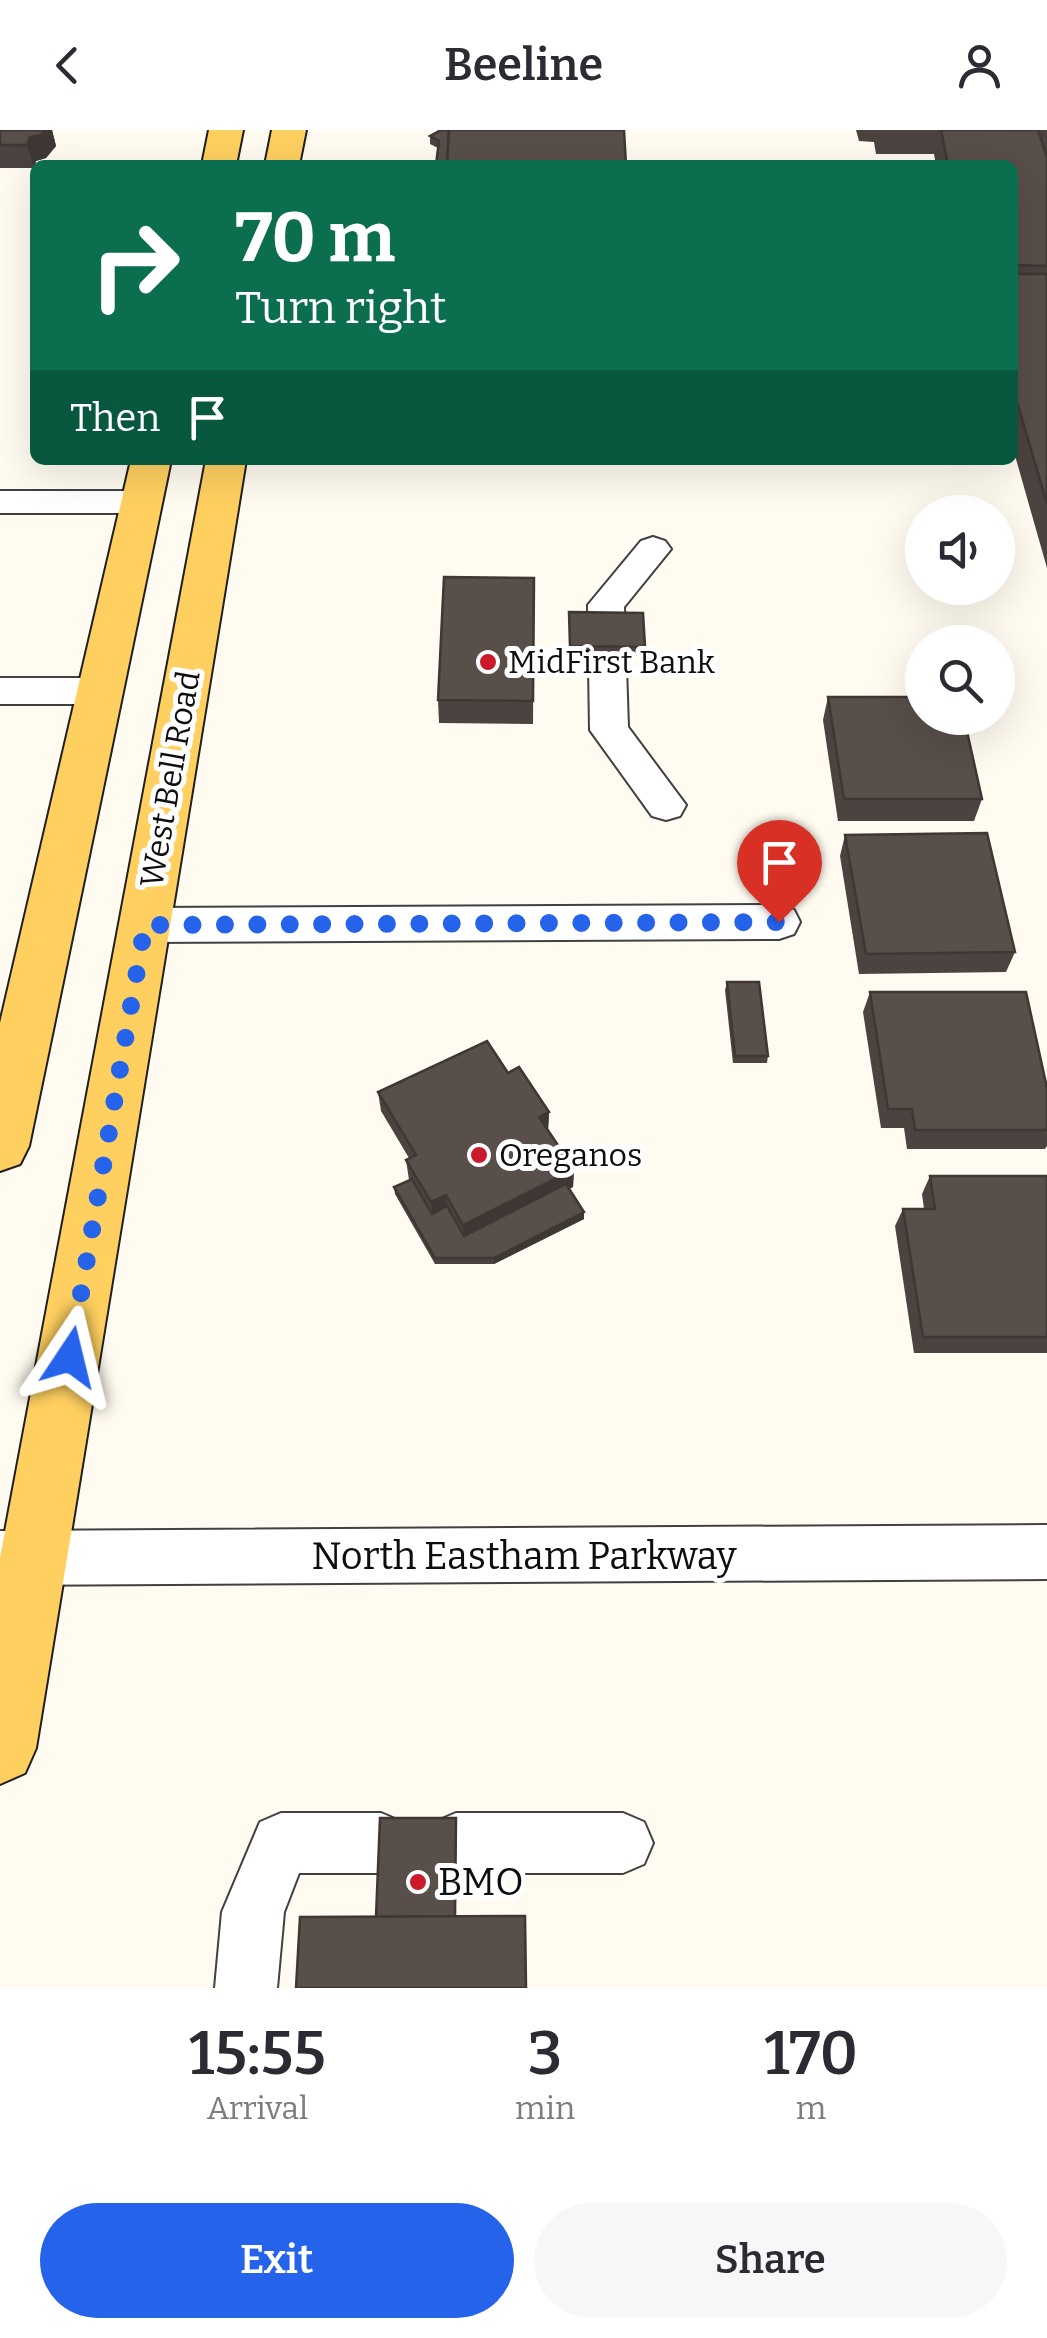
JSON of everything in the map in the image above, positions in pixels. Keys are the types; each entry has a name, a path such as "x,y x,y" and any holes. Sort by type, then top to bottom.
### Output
{"main road":[{"path":"220,160 226,130"},
{"path":"283,160 289,130"},
{"name":"West Bell Road","path":"0,1748 17,1558 145,925 186,686 210,474"},
{"path":"146,481 179,520 157,637 186,686"},
{"path":"0,1146 146,481"}],"street":[{"path":"0,502 146,481"},
{"path":"653,549 606,605 609,730 666,804"},
{"path":"0,692 100,691"},
{"path":"145,925 779,922"},
{"name":"North Eastham Parkway","path":"17,1558 1047,1552"},
{"path":"246,1988 254,1912 281,1843 381,1843"},
{"path":"456,1843 623,1843"}],"building":[{"path":"0,130 45,130 30,137 27,145 0,145"},
{"path":"449,130 447,160 437,160 439,141 430,136"},
{"path":"449,130 624,130 626,160 447,160"},
{"path":"941,130 1038,130 1047,157 1047,266 1018,265 1018,160 947,160"},
{"path":"1018,274 1047,274 1047,504 1018,405"},
{"name":"MidFirst Bank","path":"444,577 534,578 533,701 438,700"},
{"path":"569,612 643,613 645,647 570,646"},
{"path":"828,697 905,697 905,735 968,735 982,799 844,799"},
{"path":"987,833 1015,952 866,954 845,835"},
{"path":"727,982 759,982 768,1056 735,1056"},
{"path":"870,992 1026,992 1047,1088 1047,1130 915,1130 912,1109 888,1109"},
{"name":"Oreganos","path":"487,1041 508,1073 519,1067 549,1112 539,1117 574,1169 463,1225 446,1195 431,1202 406,1160 416,1155 378,1092"},
{"path":"930,1176 1047,1176 1047,1337 923,1337 903,1209 935,1209"},
{"path":"412,1179 432,1214 447,1206 464,1236 566,1184 584,1212 494,1258 435,1258 394,1187"},
{"name":"BMO","path":"380,1818 456,1818 455,1917 376,1917"},
{"name":"BMO","path":"525,1916 526,1988 296,1988 300,1917"}],"place":[{"name":"MidFirst Bank","path":"488,662"},
{"name":"Oreganos","path":"479,1155"},
{"name":"BMO","path":"418,1882"}],"route":[{"path":"70,1357 145,925 779,922"}]}
